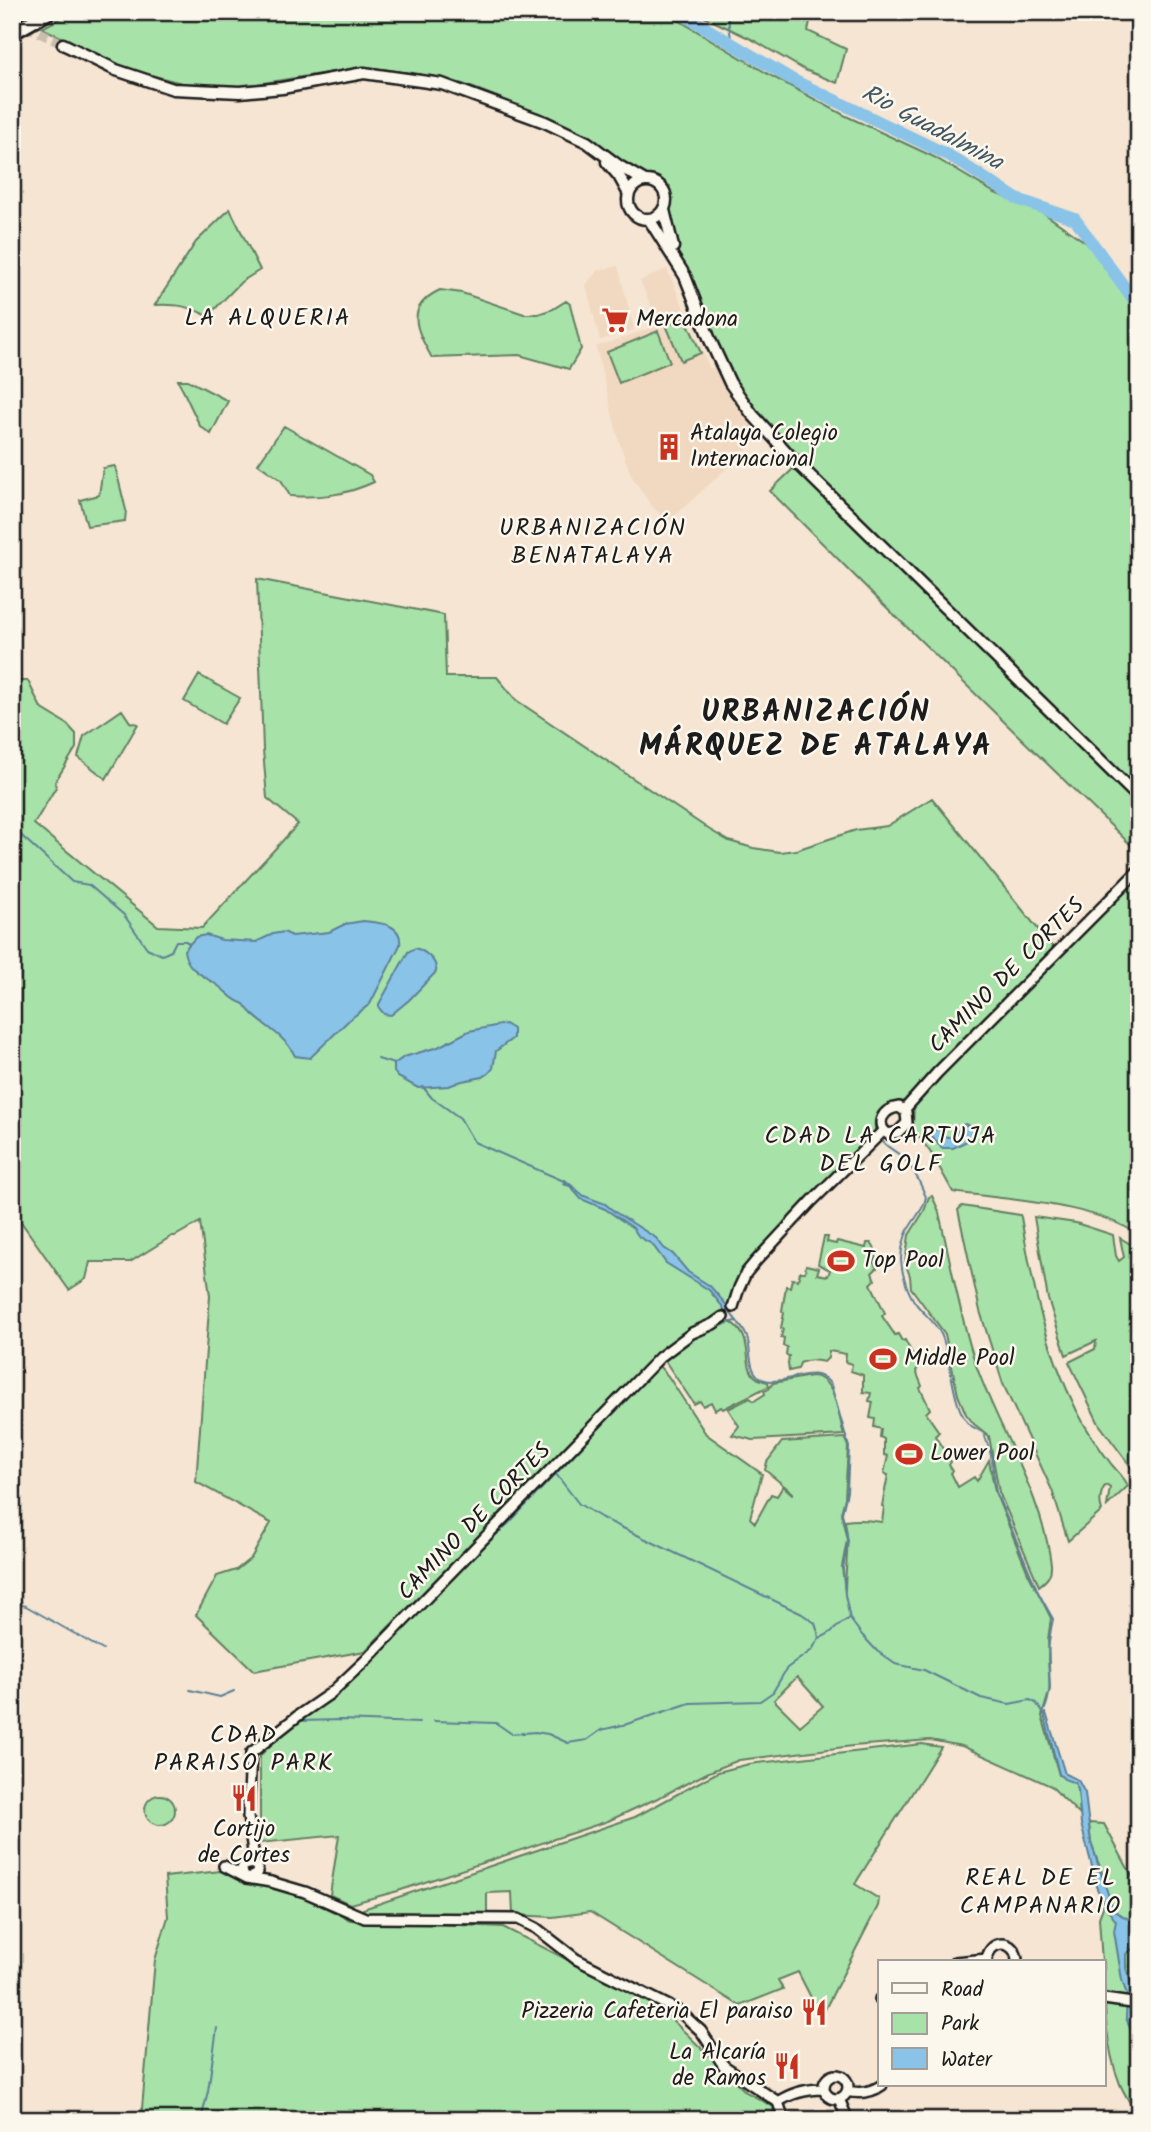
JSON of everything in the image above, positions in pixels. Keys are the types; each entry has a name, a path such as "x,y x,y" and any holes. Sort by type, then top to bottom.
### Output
{"highway":[{"path":"12,33 49,12"}],"main road":[{"path":"63,44 116,71 173,89 240,92 282,88 364,73 442,84 545,122 587,142 619,166 663,188 667,199 664,210 668,234 679,264 730,383 764,429 1139,797"},
{"path":"570,134 606,160 629,194"},
{"path":"645,181 635,186 629,194 628,203 633,213 649,219 655,218 664,210"},
{"path":"649,219 679,264"}],"street":[{"name":"CAMINO DE CORTES","path":"904,1110 937,1073 1139,870"},
{"path":"893,1108 904,1110 908,1117 903,1128 894,1134 883,1131 880,1121 883,1115 893,1108"},
{"path":"733,1307 743,1280 756,1261 812,1200 883,1131"},
{"name":"CAMINO DE CORTES","path":"723,1317 692,1333 660,1357 367,1659 331,1693 299,1714 251,1753 248,1817 250,1869 265,1883 271,1882 305,1892 365,1918 518,1919 536,1928 576,1959 679,2011 701,2031 724,2066 778,2102"},
{"path":"987,1960 994,1946 1005,1944 1015,1950 1017,1960"},
{"path":"1106,2000 1139,2004"},
{"path":"824,2089 828,2079 837,2076 844,2079 847,2091"},
{"path":"847,2091 866,2093 881,2086"},
{"path":"785,2120 778,2102 790,2095 824,2089"},
{"path":"824,2089 830,2097 839,2099"},
{"path":"839,2099 847,2091"},
{"path":"839,2099 848,2120"}],"shaded area":[{"name":"Mercadona","path":"618,266 634,330 600,340 586,285 597,271"},
{"path":"667,269 710,369 717,365 764,434 668,522 650,504 631,475 619,441 596,347 660,325 640,281"}],"green space":[{"path":"72,12 665,12 773,77 844,115 934,157 995,193 1042,212 1088,244 1139,317 1139,792 781,441 744,396 717,346 695,287 676,249 669,226 670,186 655,177 634,172 580,134 521,106 463,84 412,73 364,67 239,87 186,84 130,70 42,28"},
{"path":"694,12 812,12 808,31 846,49 837,83 805,70 753,40"},
{"path":"230,209 260,270 241,282 208,316 183,306 155,305 196,242"},
{"path":"440,290 462,293 524,314 538,314 566,301 570,304 581,349 569,369 519,355 432,358 421,338 416,320 417,311 421,304"},
{"path":"685,317 701,353 681,361 666,325"},
{"path":"658,331 670,362 619,383 607,352"},
{"path":"178,380 188,380 228,401 211,434 200,426"},
{"path":"284,426 370,475 374,482 333,495 290,496 281,480 258,464"},
{"path":"115,466 126,510 125,521 87,526 80,500 99,495 103,468"},
{"path":"794,468 1139,807 1139,853 770,491"},
{"path":"257,579 444,615 446,677 497,677 516,700 729,841 780,852 796,850 856,830 887,826 932,798 1055,950 906,1102 892,1102 880,1110 875,1120 874,1136 746,1268 729,1308 718,1318 667,1346 365,1651 254,1671 196,1615 217,1576 236,1570 251,1558 271,1523 196,1482 210,1296 200,1222 130,1262 90,1262 86,1279 69,1290 12,1209 12,681 28,681 41,708 67,724 76,734 76,748 34,824 158,926 202,928 298,824 267,798"},
{"path":"199,675 240,698 223,724 184,701"},
{"path":"122,710 130,722 138,724 106,779 78,757 84,736"},
{"path":"1139,876 1139,1235 1120,1224 1074,1209 953,1192 933,1156 913,1128 914,1104 986,1028"},
{"path":"932,1196 938,1209 976,1365 1039,1512 1051,1571 1039,1586 999,1492 989,1436 966,1414 958,1395 945,1334 911,1288 905,1263 909,1235"},
{"path":"962,1206 1020,1215 1036,1293 1056,1364 1085,1425 1128,1486 1107,1506 1110,1488 1106,1485 1102,1490 1102,1511 1068,1541 1052,1490 1003,1384 980,1311 958,1210"},
{"path":"1034,1217 1076,1223 1113,1235 1119,1261 1124,1257 1120,1238 1139,1249 1139,1473 1134,1471 1099,1424 1069,1362 1095,1349 1096,1341 1066,1355 1048,1299"},
{"path":"824,1237 828,1237 827,1242 836,1244 837,1241 866,1248 867,1243 871,1243 877,1258 873,1262 877,1268 872,1273 875,1280 871,1284 885,1313 882,1316 895,1335 898,1334 902,1341 905,1340 919,1367 916,1371 922,1386 920,1388 930,1409 926,1413 939,1432 935,1436 951,1462 951,1473 958,1487 974,1477 977,1481 989,1460 995,1492 1028,1573 1051,1618 1048,1640 1050,1689 1042,1716 1059,1775 1075,1783 1078,1789 1080,1815 1051,1786 962,1746 930,1740 739,1760 608,1821 398,1891 350,1904 330,1895 339,1835 260,1843 260,1756 295,1724 335,1697 659,1366 706,1434 762,1474 750,1518 755,1523 771,1494 777,1496 783,1486 793,1493 765,1470 767,1462 782,1442 845,1438 848,1447 845,1498 841,1513 847,1540 845,1521 882,1522 888,1475 884,1473 888,1456 884,1455 881,1429 874,1427 875,1419 870,1418 873,1402 869,1401 871,1393 863,1392 863,1375 851,1371 852,1364 845,1362 846,1354 829,1351 824,1362 806,1361 800,1363 798,1369 789,1371 787,1347 783,1346 784,1338 781,1337 786,1286 790,1287 792,1279 798,1280 800,1272 805,1272 806,1265 819,1268 817,1274 828,1276 830,1270 818,1264","holes":["847,1540 845,1592 842,1567","797,1677 823,1706 800,1726 774,1700"]},
{"path":"730,1322 743,1335 752,1373 768,1382 769,1386 723,1409 721,1407 715,1410 711,1402 703,1406 700,1401 694,1404 665,1361 686,1342"},
{"path":"811,1376 819,1378 831,1390 844,1435 753,1440 732,1435 739,1426 728,1409 750,1398 754,1401 765,1394 764,1391 773,1383"},
{"path":"922,1744 941,1747 855,1884 879,1899 878,1906 821,2017 798,1972 778,1980 783,1989 740,2006 590,1912 553,1917 513,1915 512,1892 487,1893 487,1915 362,1912 363,1909 635,1817 718,1772 749,1764"},
{"path":"160,1795 171,1799 175,1810 171,1821 160,1825 149,1821 145,1810 149,1799"},
{"path":"1089,1823 1104,1824 1139,1889 1139,2118 1120,2084 1108,2040 1106,1960 1102,1960 1099,1918 1104,1904 1106,1879 1091,1843"},
{"path":"221,1871 308,1899 350,1920 503,1927 657,2005 746,2092 774,2107 772,2120 141,2120 155,1960 168,1917 165,1877"}],"water":[{"path":"363,921 394,928 398,932 400,945 370,1004 349,1020 310,1058 295,1056 284,1040 255,1017 244,1004 196,971 185,957 184,950 196,937 206,935 222,940 256,942 273,934 284,932 292,936 329,932 345,924"},
{"path":"415,948 430,957 436,972 391,1015 384,1014 379,1004 408,952"},
{"path":"505,1024 513,1029 513,1038 496,1051 493,1068 483,1077 449,1086 418,1088 394,1072 394,1064 404,1057 438,1047 469,1031"},
{"path":"965,1124 971,1127 973,1138 953,1148 942,1148 930,1134 932,1130 939,1129 944,1136 952,1137"},
{"path":"565,1180 584,1196 605,1204 656,1238 688,1272 710,1286 729,1308 725,1312 709,1290 666,1263 652,1244 639,1237 633,1228 605,1209 581,1199 570,1186 563,1184"},
{"path":"1046,1713 1065,1774 1078,1780 1085,1793 1091,1843 1113,1909 1130,1920 1135,1930 1138,1945 1126,1954 1126,1968 1134,1991 1139,2047 1126,2018 1127,1995 1114,1931 1116,1921 1106,1908 1094,1882 1081,1824 1078,1789 1075,1783 1059,1774 1044,1714"}],"waterway":[{"name":"Rio Guadalmina","path":"679,12 793,80 950,156 1017,199 1075,219 1139,307"},
{"path":"727,12 732,45"},
{"path":"12,827 72,882 89,885 124,915 147,948 162,955 171,951 176,941 186,941 189,944"},
{"path":"378,1059 394,1064"},
{"path":"423,1087 432,1098 460,1118 474,1142 566,1182"},
{"path":"882,1141 909,1165 926,1197 907,1232 903,1247 901,1260 906,1284 914,1301 941,1334 959,1407 970,1425 984,1433 991,1455 996,1492 1038,1592 1053,1619 1048,1650 1049,1692 1044,1711"},
{"path":"728,1310 745,1333 751,1362 759,1377 773,1381 809,1374 825,1378 831,1385 849,1447 847,1492 842,1513 848,1541 843,1568 845,1595 850,1619 862,1635 877,1651 895,1664 924,1670 981,1698 1009,1704 1030,1700 1036,1703 1044,1714"},
{"path":"721,1324 736,1321"},
{"path":"344,1687 508,1524 660,1364"},
{"path":"556,1474 579,1504 602,1518 802,1614 815,1623 819,1636"},
{"path":"12,1595 18,1604 103,1650"},
{"path":"434,1721 496,1723 512,1734 548,1734 568,1743 587,1740 601,1730 690,1703 760,1701 773,1692 787,1668 812,1650 819,1638 849,1619"},
{"path":"190,1690 220,1697 234,1691"},
{"path":"300,1721 419,1723"},
{"path":"201,2120 217,2028"}],"tunnel":[{"path":"12,19 63,44"}],"place":[{"name":"Mercadona","path":"615,320"},
{"name":"Atalaya Colegio Internacional","path":"669,447"},
{"name":"Top Pool","path":"841,1261"},
{"name":"Middle Pool","path":"883,1359"},
{"name":"Lower Pool","path":"909,1454"},
{"name":"Cortijo de Cortes","path":"244,1798"},
{"name":"Pizzeria Cafeteria El paraiso","path":"814,2012"},
{"name":"La Alcaría de Ramos","path":"787,2066"}],"district":[{"name":"LA ALQUERIA","path":"268,318"},
{"name":"URBANIZACIÓN BENATALAYA","path":"593,542"},
{"name":"URBANIZACIÓN MÁRQUEZ DE ATALAYA","path":"816,730"},
{"name":"CDAD LA CARTUJA DEL GOLF","path":"881,1150"},
{"name":"CDAD PARAISO PARK","path":"244,1749"},
{"name":"REAL DE EL CAMPANARIO","path":"1041,1892"}]}
